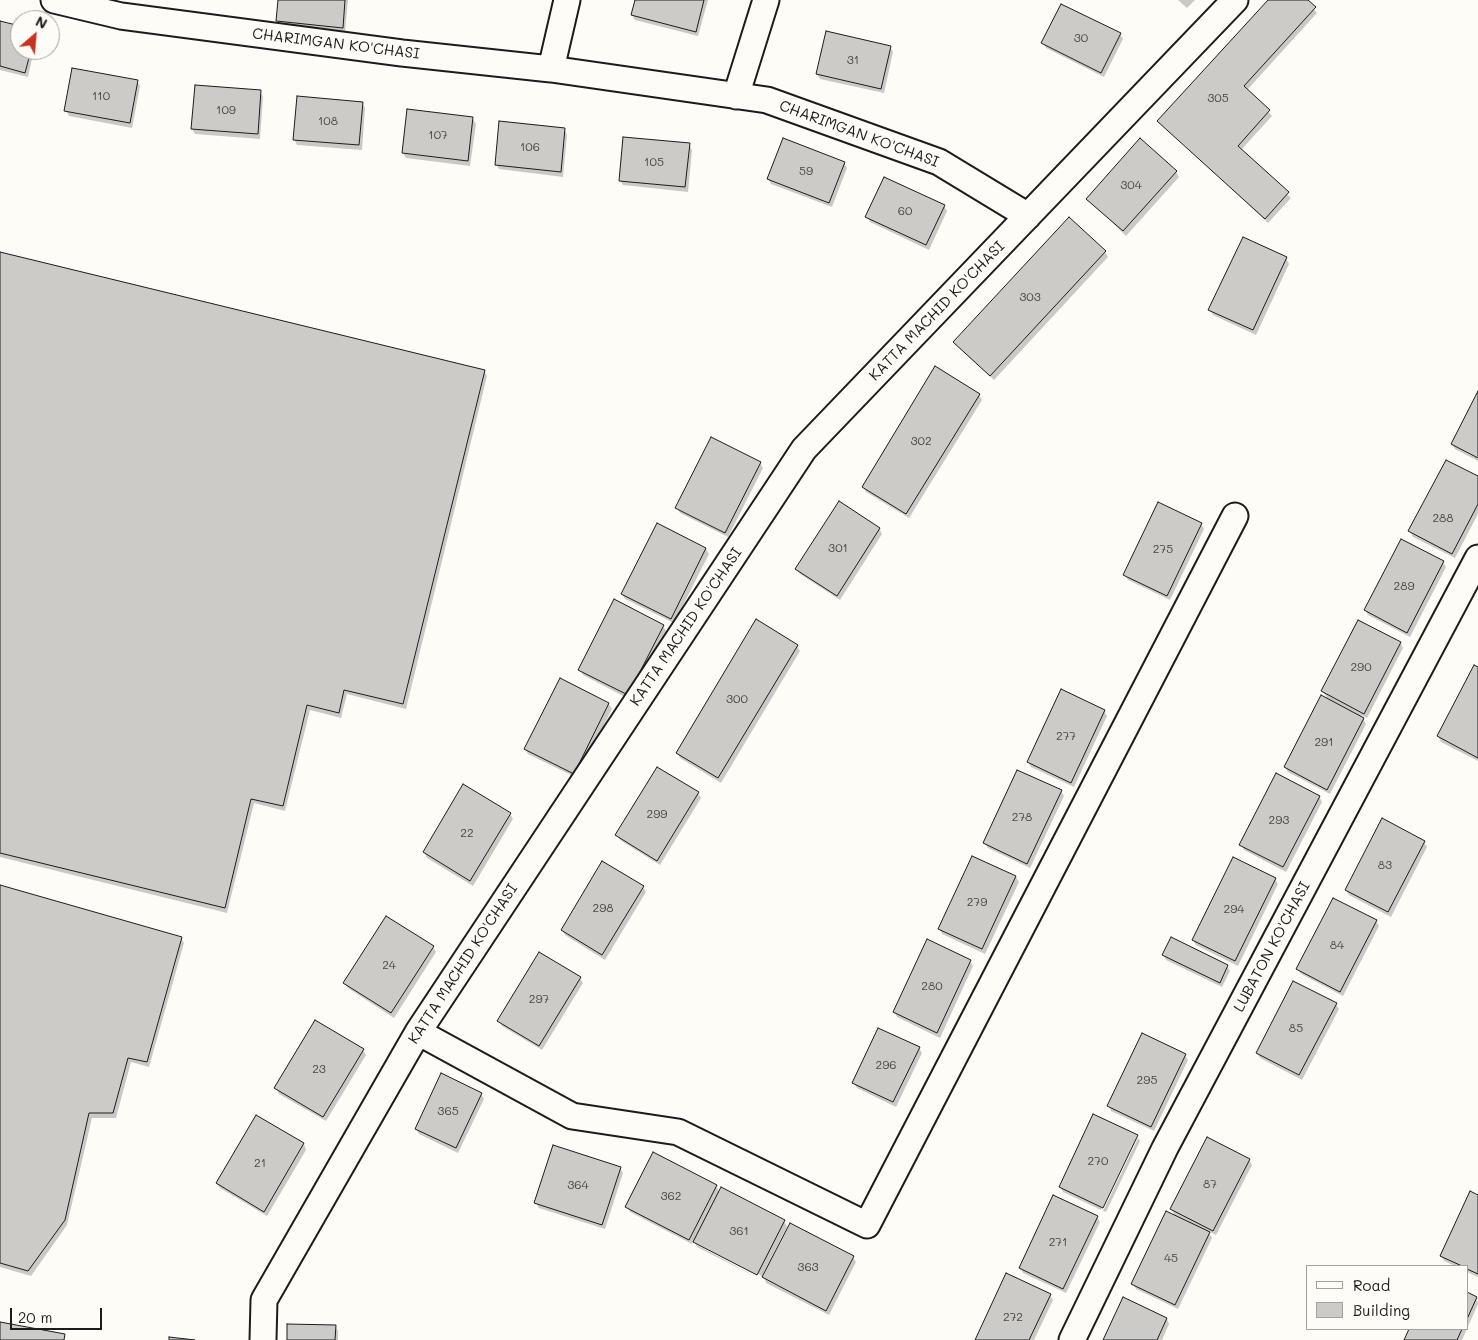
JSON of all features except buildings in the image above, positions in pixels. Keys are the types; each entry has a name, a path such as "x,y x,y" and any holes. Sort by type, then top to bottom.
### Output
{"street":[{"name":"CHARIMGAN KO'CHASI","path":"54,0 124,8 402,53 551,69 767,100 940,162 1028,216"},
{"path":"551,69 568,0"},
{"path":"736,96 766,0"},
{"name":"KATTA MACHID KO'CHASI","path":"262,1340 264,1300 418,1032 804,449 1235,0"},
{"path":"418,1032 572,1116 678,1132 866,1224 1236,516"},
{"name":"LUBATON KO'CHASI","path":"1072,1340 1166,1148 1478,558"}]}
